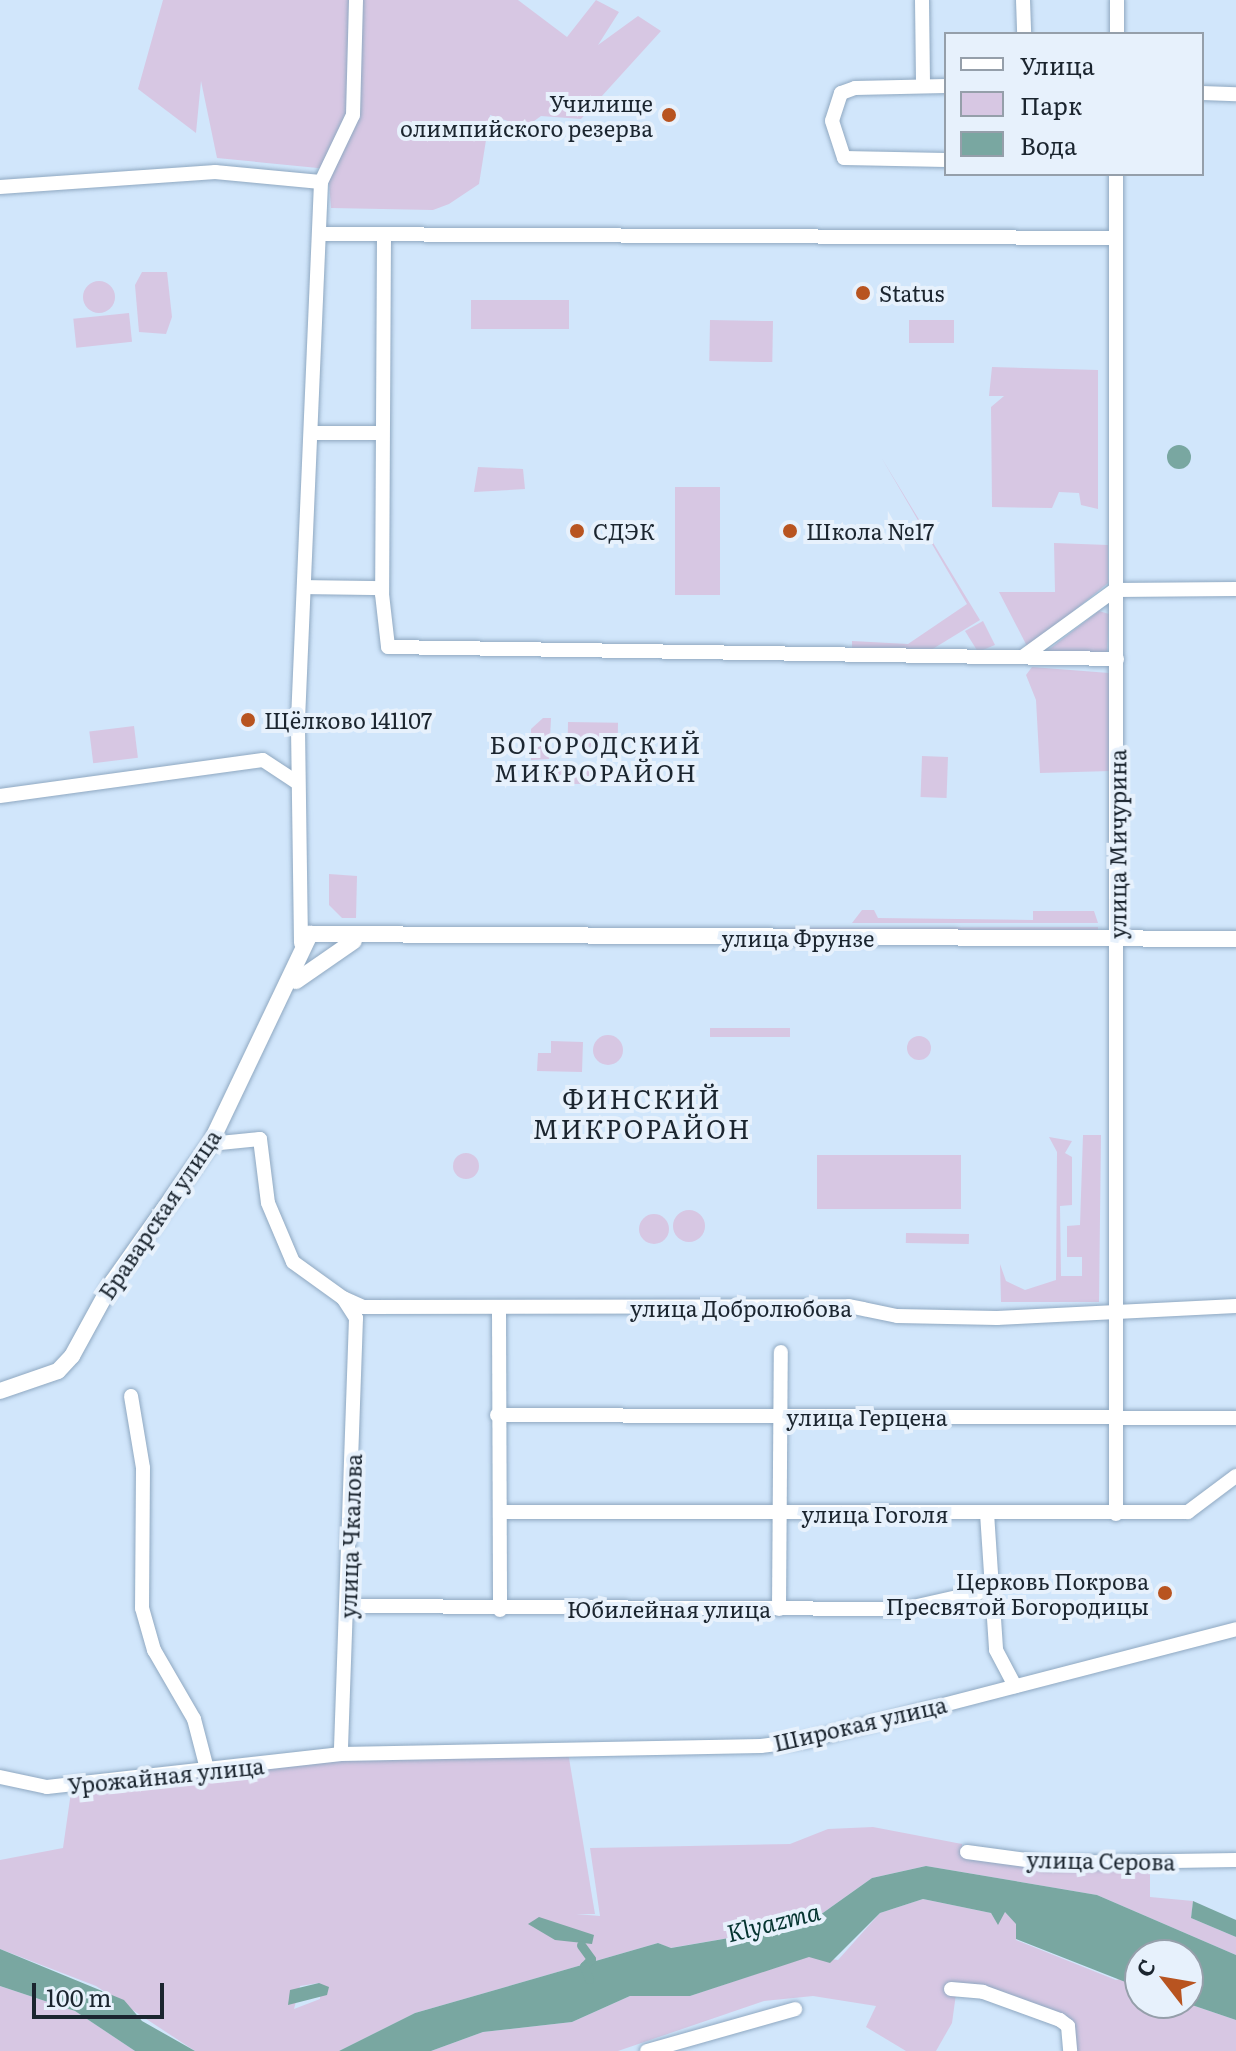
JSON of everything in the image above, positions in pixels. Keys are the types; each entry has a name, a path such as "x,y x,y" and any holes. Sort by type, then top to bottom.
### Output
{"main road":[{"name":"улица Фрунзе","path":"320,934 360,939 1236,939"},
{"path":"284,999 301,948 320,934 323,958"},
{"path":"284,999 323,958 360,939"},
{"path":"301,948 323,958"},
{"name":"Браварская улица","path":"0,1391 58,1371 72,1356 113,1281 210,1144 284,999"}],"street":[{"path":"301,948 304,917 298,783 323,234 321,182 353,115 356,0"},
{"path":"922,0 923,85"},
{"path":"1023,0 1024,32"},
{"path":"1117,0 1117,32"},
{"path":"944,86 841,93 832,121 835,147 844,158 944,160"},
{"path":"1204,93 1236,94"},
{"path":"0,187 215,172 321,182"},
{"name":"улица Мичурина","path":"1116,176 1116,1514"},
{"path":"323,234 1115,238"},
{"path":"384,235 382,588 388,647 1117,659"},
{"path":"313,433 381,433"},
{"path":"306,587 382,588"},
{"path":"1016,659 1037,652 1115,590 1236,589"},
{"path":"0,796 263,760 298,783"},
{"path":"304,917 320,934"},
{"path":"210,1144 260,1139 268,1203 293,1262 343,1298"},
{"name":"улица Добролюбова","path":"343,1298 363,1307 849,1306 897,1316 1116,1317 1236,1306"},
{"name":"улица Чкалова","path":"336,1754 349,1606 356,1318 343,1298"},
{"path":"499,1309 497,1415 503,1512 500,1610"},
{"path":"779,1609 781,1352"},
{"path":"131,1396 143,1468 142,1608 169,1684 194,1719 207,1769"},
{"name":"улица Герцена","path":"497,1415 1236,1418"},
{"name":"улица Гоголя","path":"503,1512 1188,1512 1236,1476"},
{"path":"987,1513 988,1590 996,1650 1015,1686"},
{"name":"Юбилейная улица","path":"349,1606 500,1610 904,1609 988,1590"},
{"name":"Широкая улица","path":"336,1754 761,1746 1015,1686 1236,1629"},
{"name":"Урожайная улица","path":"0,1777 47,1787 336,1754"},
{"name":"улица Серова","path":"967,1852 1048,1863 1236,1860"},
{"path":"951,1989 983,1992 1060,2020 1068,2026 1070,2051"},
{"path":"647,2051 795,2009"}],"green space":[{"path":"163,0 518,0 567,37 596,0 619,12 598,45 638,16 661,31 581,119 541,116 526,127 490,115 479,184 449,204 433,210 331,208 328,169 217,158 201,81 196,133 138,89"},
{"path":"142,272 167,272 172,317 166,334 139,332 135,285"},
{"path":"99,281 110,286 115,297 110,308 99,313 88,308 83,297 88,286"},
{"path":"471,300 569,300 569,329 471,329"},
{"path":"129,313 132,342 76,348 73,319"},
{"path":"710,320 773,321 772,362 709,361"},
{"path":"909,320 954,320 954,343 909,343"},
{"path":"992,367 1098,370 1098,509 1081,505 1079,493 1059,492 1052,508 992,507 991,407 1004,396 989,396"},
{"path":"881,457 980,620 931,650 852,648 852,641 908,644 967,604"},
{"path":"478,467 523,469 525,489 474,492"},
{"path":"675,487 720,487 720,595 675,595"},
{"path":"1054,543 1108,545 1108,583 1028,648 999,592 1055,592"},
{"path":"1099,611 1109,614 1107,653 1043,654"},
{"path":"983,621 995,645 978,652 965,631"},
{"path":"1032,667 1109,673 1111,771 1040,773 1036,700 1026,675"},
{"path":"543,718 551,718 549,759 531,760 531,729"},
{"path":"568,722 618,723 618,748 568,747"},
{"path":"134,726 138,758 93,763 89,731"},
{"path":"922,756 948,757 947,798 921,797"},
{"path":"558,766 596,766 596,784 558,784"},
{"path":"329,874 357,876 356,918 342,918 329,905"},
{"path":"862,910 874,910 878,918 1033,920 1033,911 1094,911 1098,923 852,923"},
{"path":"1098,927 1098,934 757,928"},
{"path":"710,1028 790,1028 790,1037 710,1037"},
{"path":"608,1035 619,1039 623,1050 619,1061 608,1065 597,1061 593,1050 597,1039"},
{"path":"919,1036 930,1043 931,1048 924,1059 919,1060 908,1053 907,1048 914,1037"},
{"path":"551,1041 583,1042 582,1072 537,1071 538,1053 551,1053"},
{"path":"1083,1135 1101,1135 1099,1302 1001,1302 1000,1264 1006,1281 1025,1290 1056,1280 1057,1152 1049,1137 1072,1141 1065,1153 1072,1157 1072,1205 1060,1206 1061,1276 1082,1276 1082,1257 1067,1257 1067,1226 1080,1225"},
{"path":"466,1153 475,1157 479,1166 475,1175 466,1179 457,1175 453,1166 457,1157"},
{"path":"817,1155 961,1155 961,1209 817,1209"},
{"path":"689,1210 700,1215 705,1226 700,1237 689,1242 678,1237 673,1226 678,1215"},
{"path":"654,1214 660,1215 668,1223 668,1235 660,1243 654,1244 648,1243 640,1235 639,1229 640,1223 648,1215"},
{"path":"906,1233 969,1234 969,1244 906,1243"},
{"path":"568,1752 595,1914 576,1914 600,1916 590,1848 790,1844 828,1829 873,1827 962,1844 962,1856 1150,1867 1150,1897 1193,1901 1191,1918 1236,1937 1236,1955 1097,1895 926,1866 872,1878 820,1915 782,1929 670,1948 658,1943 415,2013 339,2051 195,2051 96,1986 0,1949 0,1860 63,1848 71,1792 345,1760","holes":["319,1983 320,1999 294,2009 300,1986"]},
{"path":"923,1899 991,1913 998,1924 1004,1911 1017,1924 1016,1940 1116,1980 1124,1978 1124,2019 1204,2019 1204,2009 1236,2020 1236,2051 1065,2051 1062,2027 971,1993 956,1994 952,2023 936,2051 906,2051 866,2027 876,2006 813,1996 764,2001 618,2051 431,2051 483,2032 572,2022 630,1996 690,1996 810,1956 838,1960 880,1913"},
{"path":"0,1986 75,2011 135,2051 0,2051"}],"water":[{"path":"1179,445 1188,448 1191,457 1188,466 1179,469 1170,466 1167,457 1170,448"},
{"path":"926,1866 1097,1895 1199,1939 1124,1939 1124,1981 1016,1939 1016,1924 1005,1912 998,1925 991,1913 923,1899 880,1913 830,1963 809,1957 690,1996 630,1996 572,2022 483,2032 431,2051 339,2051 415,2013 658,1943 671,1948 782,1929 820,1915 872,1878"},
{"path":"1193,1901 1236,1920 1236,1937 1191,1918"},
{"path":"539,1917 594,1935 592,1944 555,1940 528,1924"},
{"path":"1204,1941 1236,1955 1236,2020 1204,2009"},
{"path":"0,1949 124,2000 142,2021 195,2051 135,2051 75,2011 0,1986"},
{"path":"319,1983 329,1987 327,1995 288,2005 290,1990"}],"waterway":[{"path":"581,1945 591,1959 584,1966 589,1979"}],"place":[{"name":"Училище олимпийского резерва","path":"669,115"},
{"name":"Status","path":"863,293"},
{"name":"СДЭК","path":"577,531"},
{"name":"Школа №17","path":"790,531"},
{"name":"Щёлково 141107","path":"248,720"},
{"name":"Церковь Покрова Пресвятой Богородицы","path":"1165,1593"}],"district":[{"name":"БОГОРОДСКИЙ МИКРОРАЙОН","path":"596,758"},
{"name":"ФИНСКИЙ МИКРОРАЙОН","path":"642,1113"}],"water label":[{"name":"Klyazma","path":"773,1921"}]}
